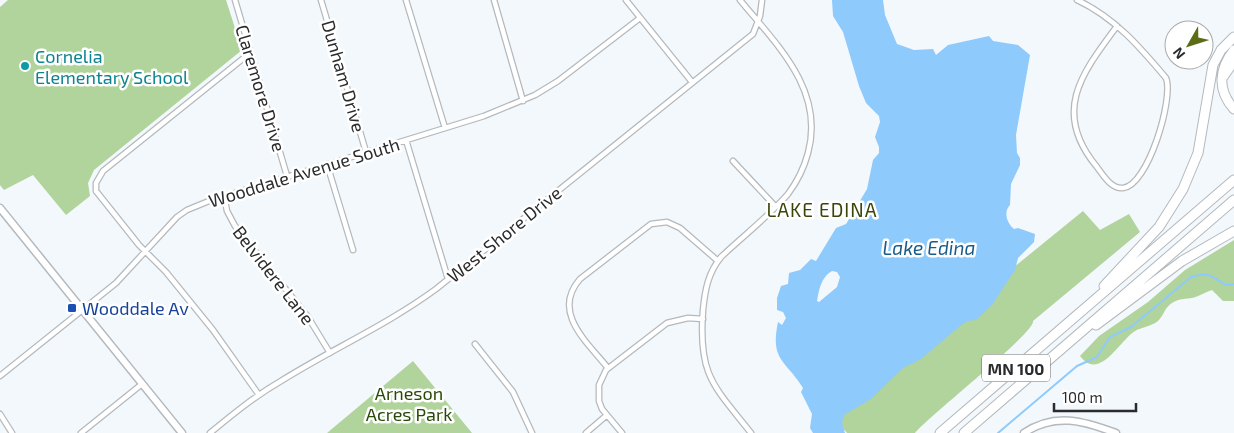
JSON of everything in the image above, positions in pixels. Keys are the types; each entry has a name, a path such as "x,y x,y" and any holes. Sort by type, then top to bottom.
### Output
{"highway":[{"path":"1091,303 1114,273 1159,226 1183,189 1198,153 1213,64 1221,50 1234,37"},
{"path":"1234,50 1224,66 1221,79 1224,94 1234,109"},
{"path":"1221,79 1234,61"},
{"name":"MN 100","path":"940,433 1234,180"},
{"name":"MN 100","path":"964,433 1234,200"},
{"path":"1071,341 1106,318 1182,261 1234,232"}],"street":[{"name":"Claremore Drive","path":"235,0 287,176"},
{"name":"Dunham Drive","path":"321,0 366,152"},
{"path":"406,0 445,128"},
{"path":"494,0 523,100"},
{"path":"626,0 692,82"},
{"path":"740,0 796,71 803,84 811,113 810,143 802,171 788,194 718,260 705,288 701,346 707,372 717,390 751,433"},
{"name":"West Shore Drive","path":"210,433 258,395 420,301 753,34 758,22 762,0"},
{"path":"1077,0 1117,26 1138,44 1166,78 1168,84 1167,99 1154,147 1137,179 1129,187 1124,188 1118,188 1109,182 1085,152 1075,126 1075,99 1083,72 1117,26"},
{"name":"Wooddale Avenue South","path":"0,376 116,283 187,210 287,176 484,116 523,100 581,66 640,18"},
{"path":"250,53 103,171 96,183 96,191 145,252 166,272 213,330 258,395"},
{"path":"406,140 448,279"},
{"path":"733,161 775,206"},
{"path":"327,164 353,250"},
{"name":"Belvidere Lane","path":"224,196 231,219 308,317 330,353"},
{"path":"0,208 182,433"},
{"path":"608,368 571,321 568,303 574,286 580,279 645,228 659,222 667,222 680,228 718,260"},
{"path":"622,433 602,409 598,393 602,376 608,368 667,322 677,319 703,319"},
{"path":"475,344 513,392 532,433"},
{"path":"81,433 142,384"},
{"path":"0,414 12,433"},
{"path":"586,433 607,415"},
{"path":"1024,433 1043,423 1070,419 1083,421 1116,433"}],"green space":[{"path":"8,0 226,0 242,50 94,170 88,183 90,196 66,215 33,175 4,190 0,185 0,7"},
{"path":"1083,211 1100,230 1129,214 1140,232 1033,321 1018,341 915,433 847,433 832,415"},
{"path":"1234,240 1234,301 1223,301 1212,290 1195,297 1178,300 1168,307 1158,321 1134,332 1100,363 1087,362 1080,356 1099,336 1148,302 1185,270"},
{"name":"Arneson Acres Park","path":"413,361 472,433 327,433"}],"water":[{"name":"Lake Edina","path":"832,0 883,0 885,15 897,44 914,50 933,49 936,55 948,45 989,36 993,41 1018,45 1030,55 1016,135 1020,165 1011,184 1010,205 1006,214 1009,224 1014,229 1018,228 1035,234 1034,242 1018,258 1015,270 992,305 976,320 967,321 960,326 921,359 903,368 871,399 844,415 842,422 845,433 813,433 810,428 812,414 801,392 803,388 781,359 776,345 778,322 782,325 786,318 783,312 777,310 777,298 781,286 788,284 789,273 800,270 811,259 816,261 836,228 846,224 867,189 873,160 879,153 875,137 880,122 879,116 866,103 843,32 833,16","holes":["832,271 837,272 840,277 837,287 819,302 817,301 821,284 825,277"]}],"waterway":[{"path":"998,433 1077,366 1097,357 1110,337 1131,327 1191,277 1202,274 1213,277 1226,285 1234,284"}],"place":[{"name":"Cornelia Elementary School","path":"25,66"},
{"name":"Wooddale Av","path":"72,308"}],"district":[{"name":"LAKE EDINA","path":"822,209"}]}
